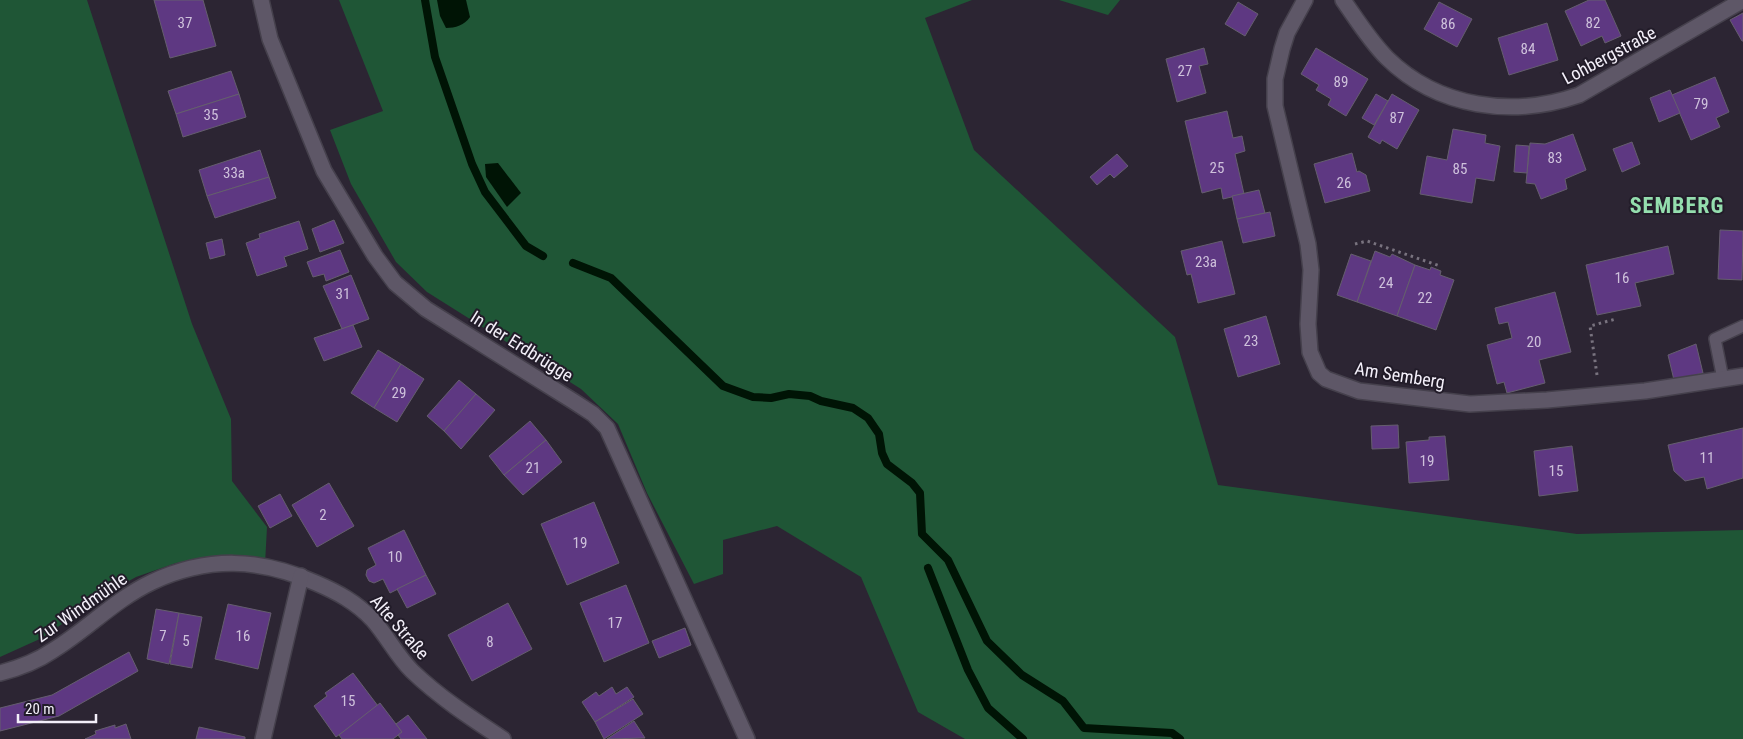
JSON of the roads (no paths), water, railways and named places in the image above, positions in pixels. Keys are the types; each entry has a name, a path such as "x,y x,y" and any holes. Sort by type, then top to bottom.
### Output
{"street":[{"name":"In der Erdbrügge","path":"261,0 270,39 324,171 376,256 395,283 426,309 574,401 593,414 607,428 747,739"},
{"name":"Am Semberg","path":"1305,0 1287,33 1282,49 1275,79 1275,106 1315,270 1308,324 1310,352 1319,373 1326,379 1359,391 1470,404 1602,395 1743,376"},
{"name":"Lohbergstraße","path":"1344,0 1386,57 1423,85 1457,99 1519,108 1558,102 1579,95 1743,0"},
{"name":"Zur Windmühle","path":"0,673 31,663 48,654 131,592 180,571 209,564 247,562 301,576"},
{"path":"263,739 301,576"},
{"name":"Alte Straße","path":"301,576 354,603 372,620 410,669 428,685 503,739"}],"lane":[{"path":"1723,379 1715,339 1743,326"}],"waterway":[{"path":"425,0 435,57 472,164 485,192 526,246 543,256"},
{"path":"573,263 611,278 723,386 753,397 771,398 789,394 810,396 821,401 853,408 868,418 879,434 882,453 887,464 912,483 920,493 922,534 948,560 987,641 1022,675 1063,701 1084,728 1172,733 1180,739"},
{"path":"928,568 968,670 988,708 1023,739"}],"district":[{"name":"SEMBERG","path":"1677,205"}]}
